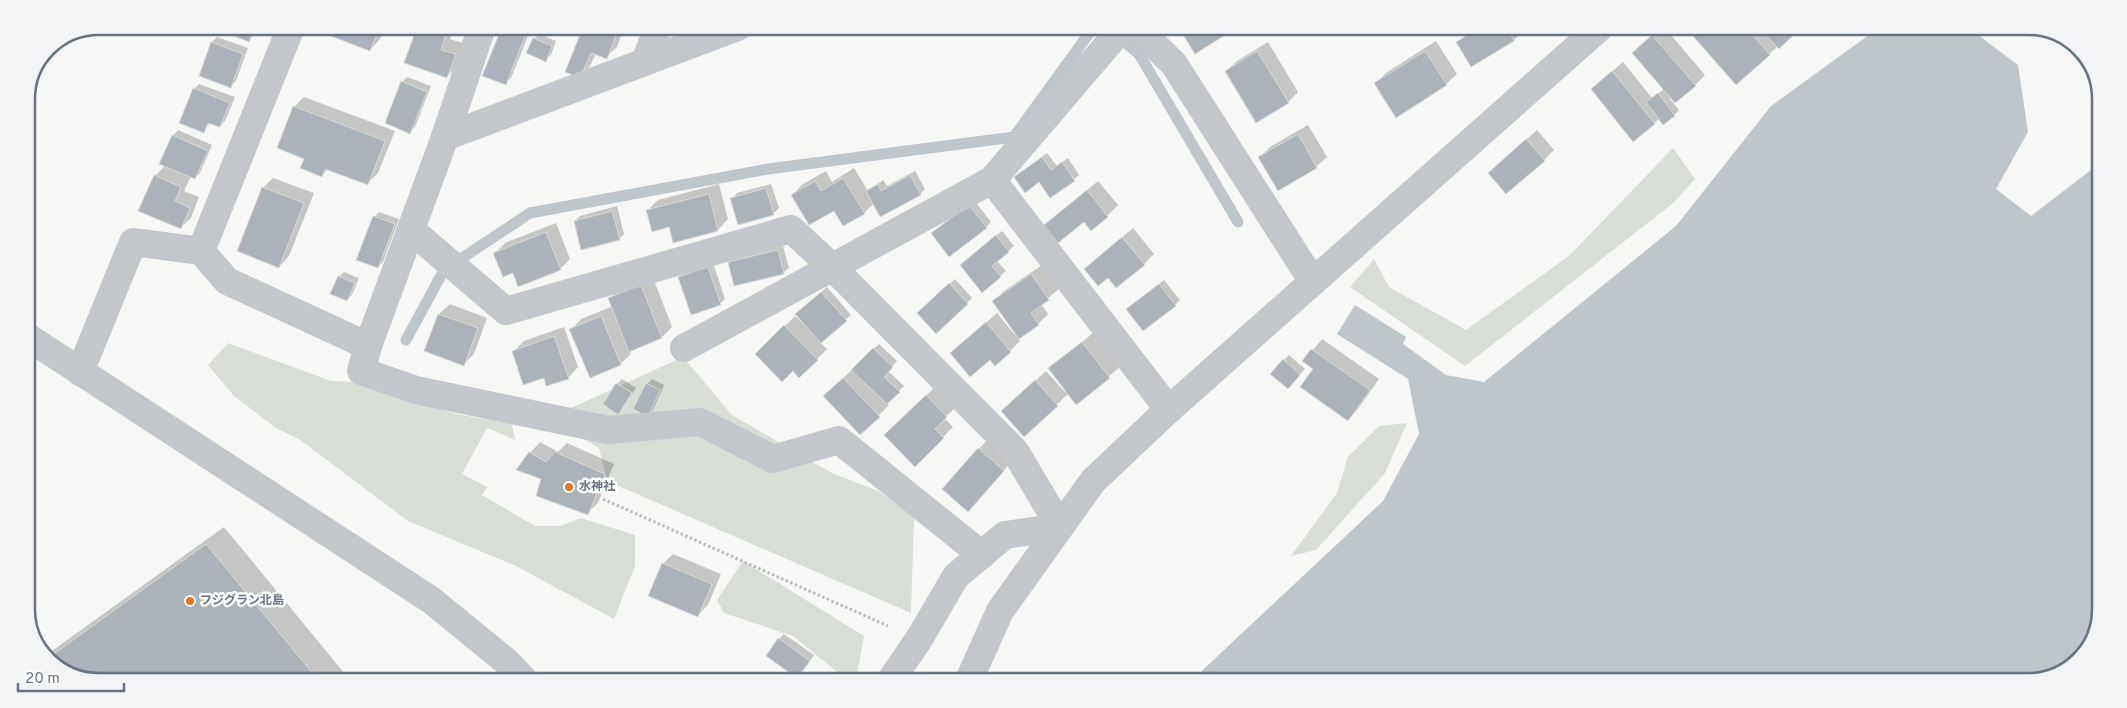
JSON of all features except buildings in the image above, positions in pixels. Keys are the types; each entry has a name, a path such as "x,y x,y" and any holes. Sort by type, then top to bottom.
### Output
{"street":[{"path":"201,251 288,35"},
{"path":"479,35 445,137 368,346 361,371 416,390 608,430 700,422 773,459 839,440 982,555"},
{"path":"645,62 655,35"},
{"path":"445,137 717,35"},
{"path":"684,348 992,180 1116,35"},
{"path":"1144,35 1174,64 1313,282"},
{"path":"972,673 1000,611 1092,481 1169,410 1591,35"},
{"path":"992,180 1169,410"},
{"path":"411,230 506,311 791,229 832,267 1015,451 1060,527"},
{"path":"80,372 132,242 201,251 227,281 368,346"},
{"path":"35,342 431,600 507,662 517,673"},
{"path":"897,673 956,576 1004,535 1060,527"}],"path":[{"path":"604,499 919,639"}],"shaded area":[{"path":"1869,35 1978,35 2018,65 2028,132 1996,189 2031,216 2092,169 2092,609 2090,626 2085,637 2081,645 2067,660 2049,670 2028,673 1200,673 1383,501 1419,434 1408,379 1337,334 1355,305 1406,337 1403,344 1446,375 1484,382 1676,226 1771,106"},
{"path":"1673,148 1695,179 1672,204 1465,366 1350,287 1374,259 1389,287 1466,330 1570,255"},
{"path":"228,343 331,381 357,382 405,400 457,414 512,424 515,440 487,428 462,474 487,487 482,495 535,526 560,526 581,518 635,535 635,566 614,619 516,566 408,521 299,439 276,428 234,396 208,365"},
{"path":"683,357 732,415 832,473 878,491 914,516 911,613 607,481 599,448 549,418"},
{"path":"1407,423 1385,473 1316,550 1291,556 1337,493 1348,457 1379,426"},
{"path":"743,561 864,636 857,673 838,673 793,636 724,613 717,600"}],"waterway":[{"path":"406,340 444,270 530,213 768,169 1014,137 1088,35"},
{"path":"1116,35 1139,54 1238,222"}],"place":[{"name":"水神社","path":"569,487"},
{"name":"フジグラン北島","path":"190,601"}]}
